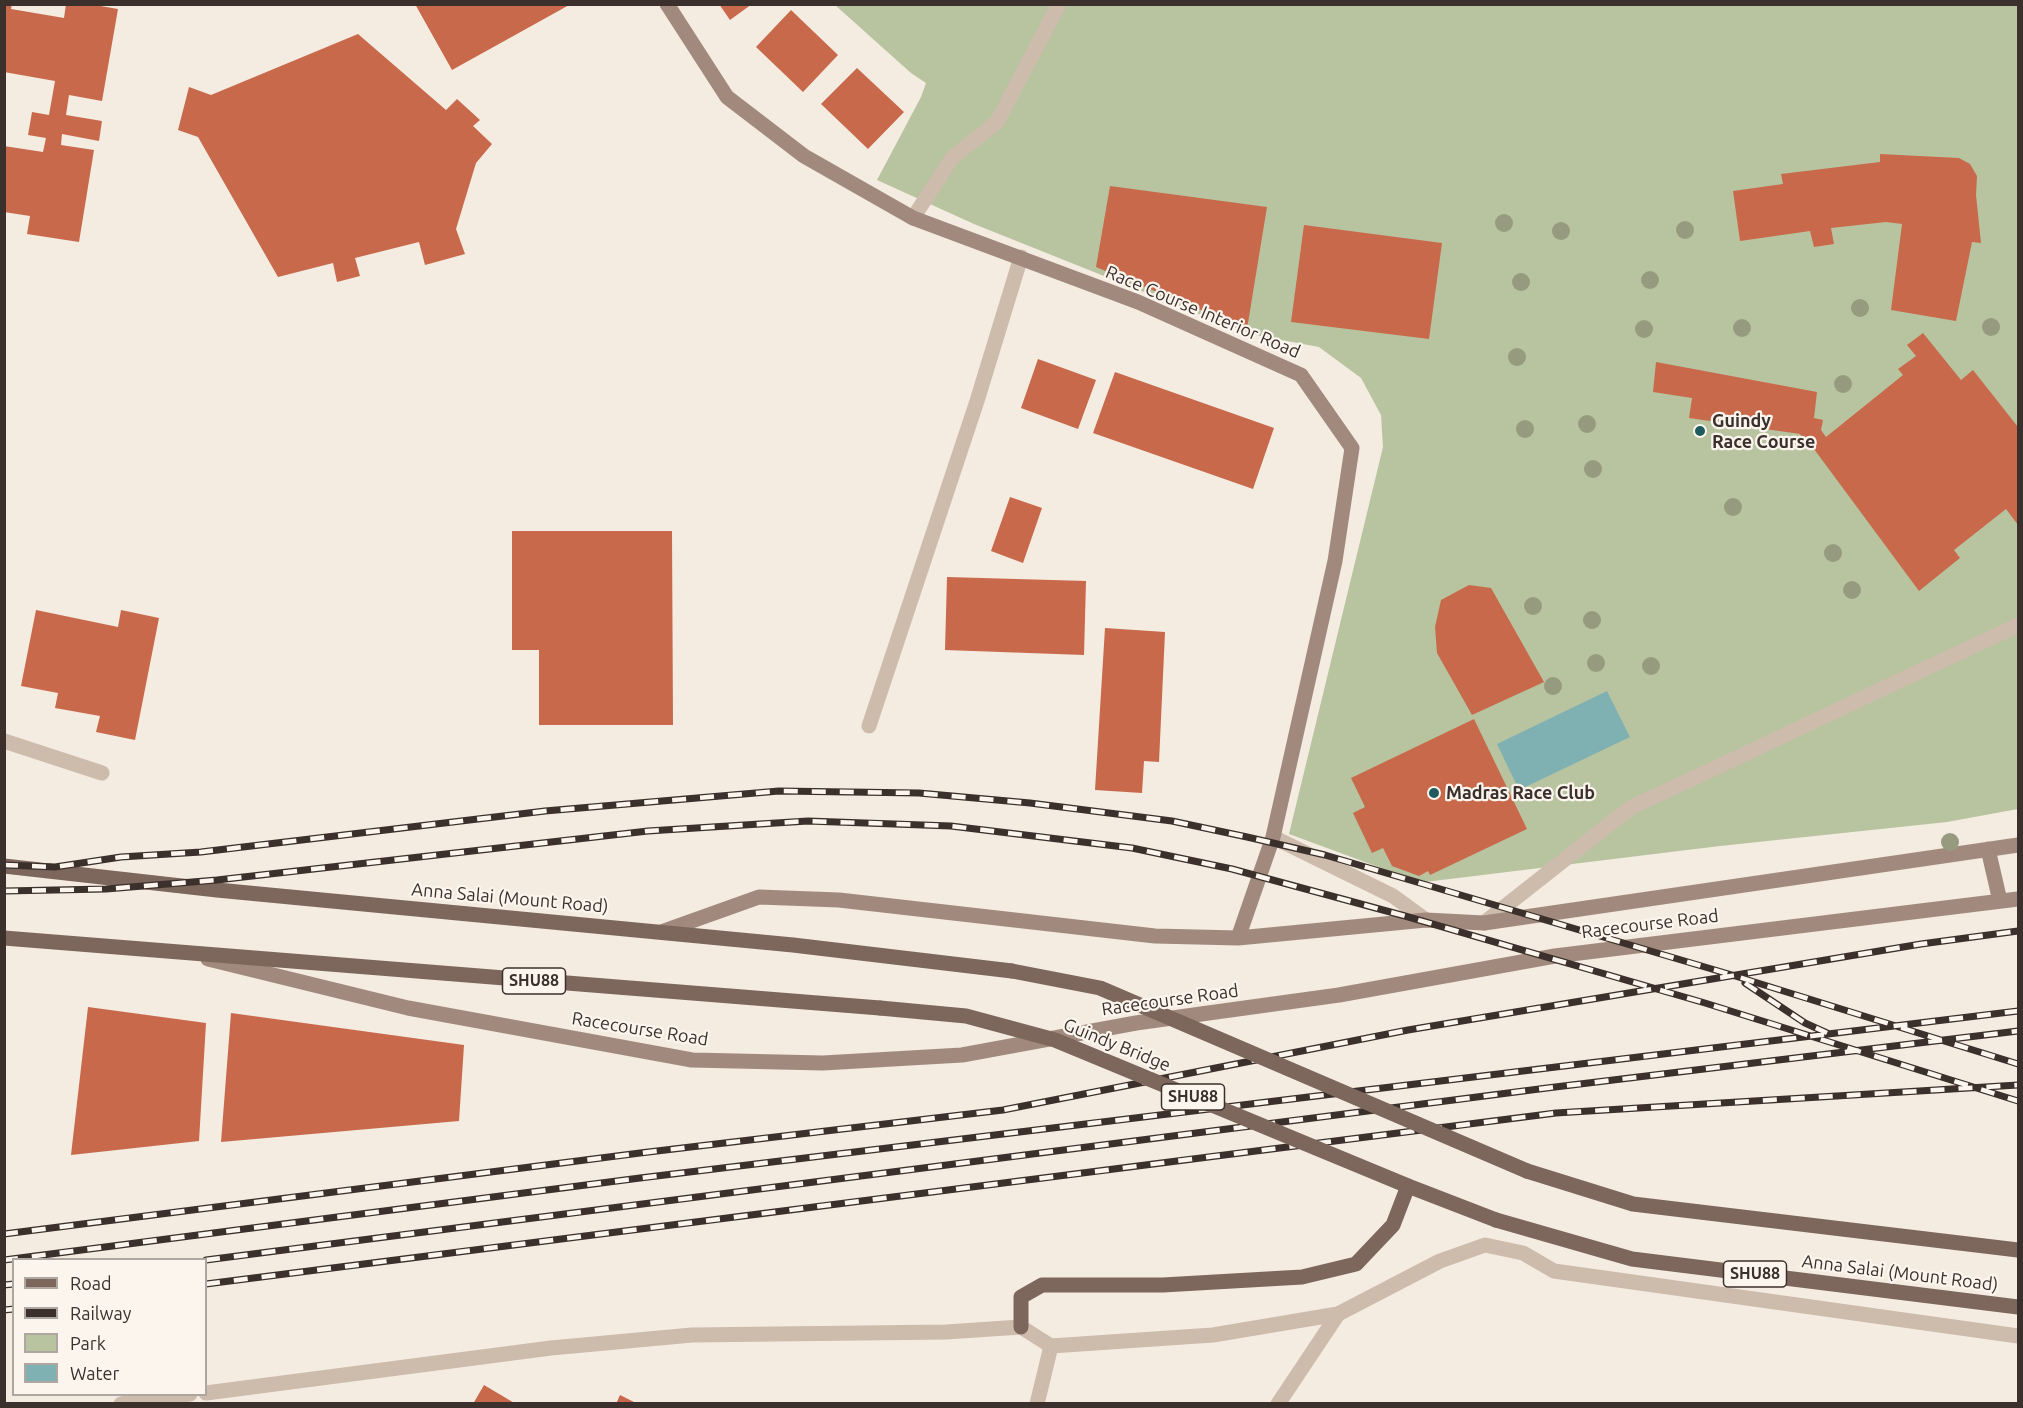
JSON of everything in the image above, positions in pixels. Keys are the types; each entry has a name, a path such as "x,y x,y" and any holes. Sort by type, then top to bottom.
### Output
{"main road":[{"name":"Race Course Interior Road","path":"667,4 727,97 804,156 913,218 1138,302 1301,375 1352,448 1335,561 1273,837 1239,938"},
{"name":"Racecourse Road","path":"661,932 759,897 839,900 1155,936 1239,938 1426,920 1484,923 2019,845"},
{"path":"1988,849 2000,901"},
{"name":"Anna Salai (Mount Road)","path":"4,867 217,890 793,945 1012,971 1100,987 1527,1171 1633,1204 2019,1250"},
{"name":"Racecourse Road","path":"189,954 408,1008 692,1060 823,1063 962,1055 1136,1023 1339,995 1555,956 2019,899"},
{"name":"SHU88","path":"4,938 189,954"},
{"name":"Guindy Bridge","path":"189,954 966,1016 1055,1040 1496,1220"},
{"path":"1021,1327 1021,1297 1042,1285 1163,1285 1302,1277 1356,1264 1393,1226 1408,1186"},
{"name":"Anna Salai (Mount Road)","path":"1496,1220 1632,1259 2019,1307"}],"street":[{"path":"913,218 952,158 997,122 1059,4"},
{"path":"869,726 977,401 1020,257"},
{"path":"1484,923 1630,808 2019,625"},
{"path":"4,741 102,773"},
{"path":"1273,837 1393,896 1426,920"},
{"path":"207,1393 551,1348 692,1335 946,1332 1021,1327 1052,1346 1213,1335 1338,1314 1440,1261 1485,1245 1523,1253 1554,1271 2019,1336"},
{"path":"1278,1404 1338,1314"},
{"path":"1037,1404 1052,1346"},
{"path":"121,1404 182,1396"}],"green space":[{"name":"Guindy Race Course","path":"835,5 2018,5 2018,809 1947,822 1720,846 1425,882 1289,834 1383,447 1381,415 1361,378 1319,347 1260,336 1229,326 974,224 877,180 921,97 926,83 911,73"}],"water":[{"path":"1607,691 1630,737 1519,790 1497,744"}],"building":[{"path":"4,4 12,4 11,9 64,18 66,4 89,4 118,9 102,101 69,95 66,115 102,121 99,141 62,134 61,145 94,150 79,242 27,234 30,216 4,212 4,146 43,152 46,138 28,135 32,112 49,115 55,81 4,72"},
{"path":"415,4 571,4 452,70"},
{"path":"719,4 752,4 730,20"},
{"path":"791,10 838,55 803,92 756,47"},
{"path":"358,34 446,110 457,99 480,120 473,126 492,144 476,163 456,229 465,254 425,265 419,242 355,258 360,276 337,282 333,263 278,277 198,137 178,130 189,87 211,95"},
{"path":"857,68 904,112 868,149 821,104"},
{"path":"1880,154 1959,158 1970,164 1977,176 1976,195 1981,243 1972,242 1956,321 1891,310 1902,224 1886,222 1831,228 1834,244 1814,247 1810,231 1740,241 1733,191 1783,184 1781,174 1880,162"},
{"path":"1110,186 1267,207 1247,329 1096,267"},
{"path":"1304,225 1442,243 1429,339 1291,322"},
{"path":"1923,333 1961,380 1973,370 2018,427 2018,525 2006,509 1954,550 1960,558 1919,591 1814,449 1804,443 1800,434 1689,418 1692,398 1653,392 1656,362 1817,392 1814,418 1823,420 1821,430 1826,437 1903,375 1898,369 1916,356 1907,345"},
{"path":"1038,359 1096,380 1078,429 1021,408"},
{"path":"1115,372 1274,428 1253,489 1093,433"},
{"path":"1010,497 1042,508 1023,563 991,551"},
{"path":"512,531 672,531 673,725 539,725 539,650 512,650"},
{"path":"947,577 1086,581 1084,655 945,650"},
{"path":"1469,585 1491,588 1544,682 1472,715 1437,653 1435,627 1441,600"},
{"path":"36,610 118,627 121,610 159,618 135,740 96,732 100,716 55,708 58,693 21,686"},
{"path":"1105,628 1165,632 1159,762 1144,761 1142,793 1095,790"},
{"name":"Madras Race Club","path":"1474,719 1527,829 1430,875 1428,871 1419,876 1392,866 1383,848 1372,853 1353,813 1365,807 1351,778"},
{"path":"88,1007 206,1023 199,1141 71,1155"},
{"path":"231,1013 464,1045 459,1121 221,1142"},
{"path":"484,1385 516,1404 473,1404"},
{"path":"620,1395 638,1404 616,1404"}],"railway":[{"path":"4,865 55,867 121,857 201,852 545,811 779,791 919,793 1030,803 1172,821 1325,855 1732,975 2018,1064"},
{"path":"4,891 106,889 217,880 648,831 808,821 951,826 1132,848 1232,869 1405,916 1705,1003 2018,1101"},
{"path":"4,1234 640,1153 1003,1110 1408,1030 1921,944 2018,931"},
{"path":"1745,983 1805,1023 1827,1033"},
{"path":"20,1258 640,1178 2018,1011"},
{"path":"207,1260 1547,1088 2018,1031"},
{"path":"207,1284 1556,1113 2018,1085"},
{"path":"4,1260 12,1259"},
{"path":"4,1285 12,1284"},
{"path":"4,1310 12,1309"}],"place":[{"name":"Guindy Race Course","path":"1700,431"},
{"name":"Madras Race Club","path":"1434,793"}]}
